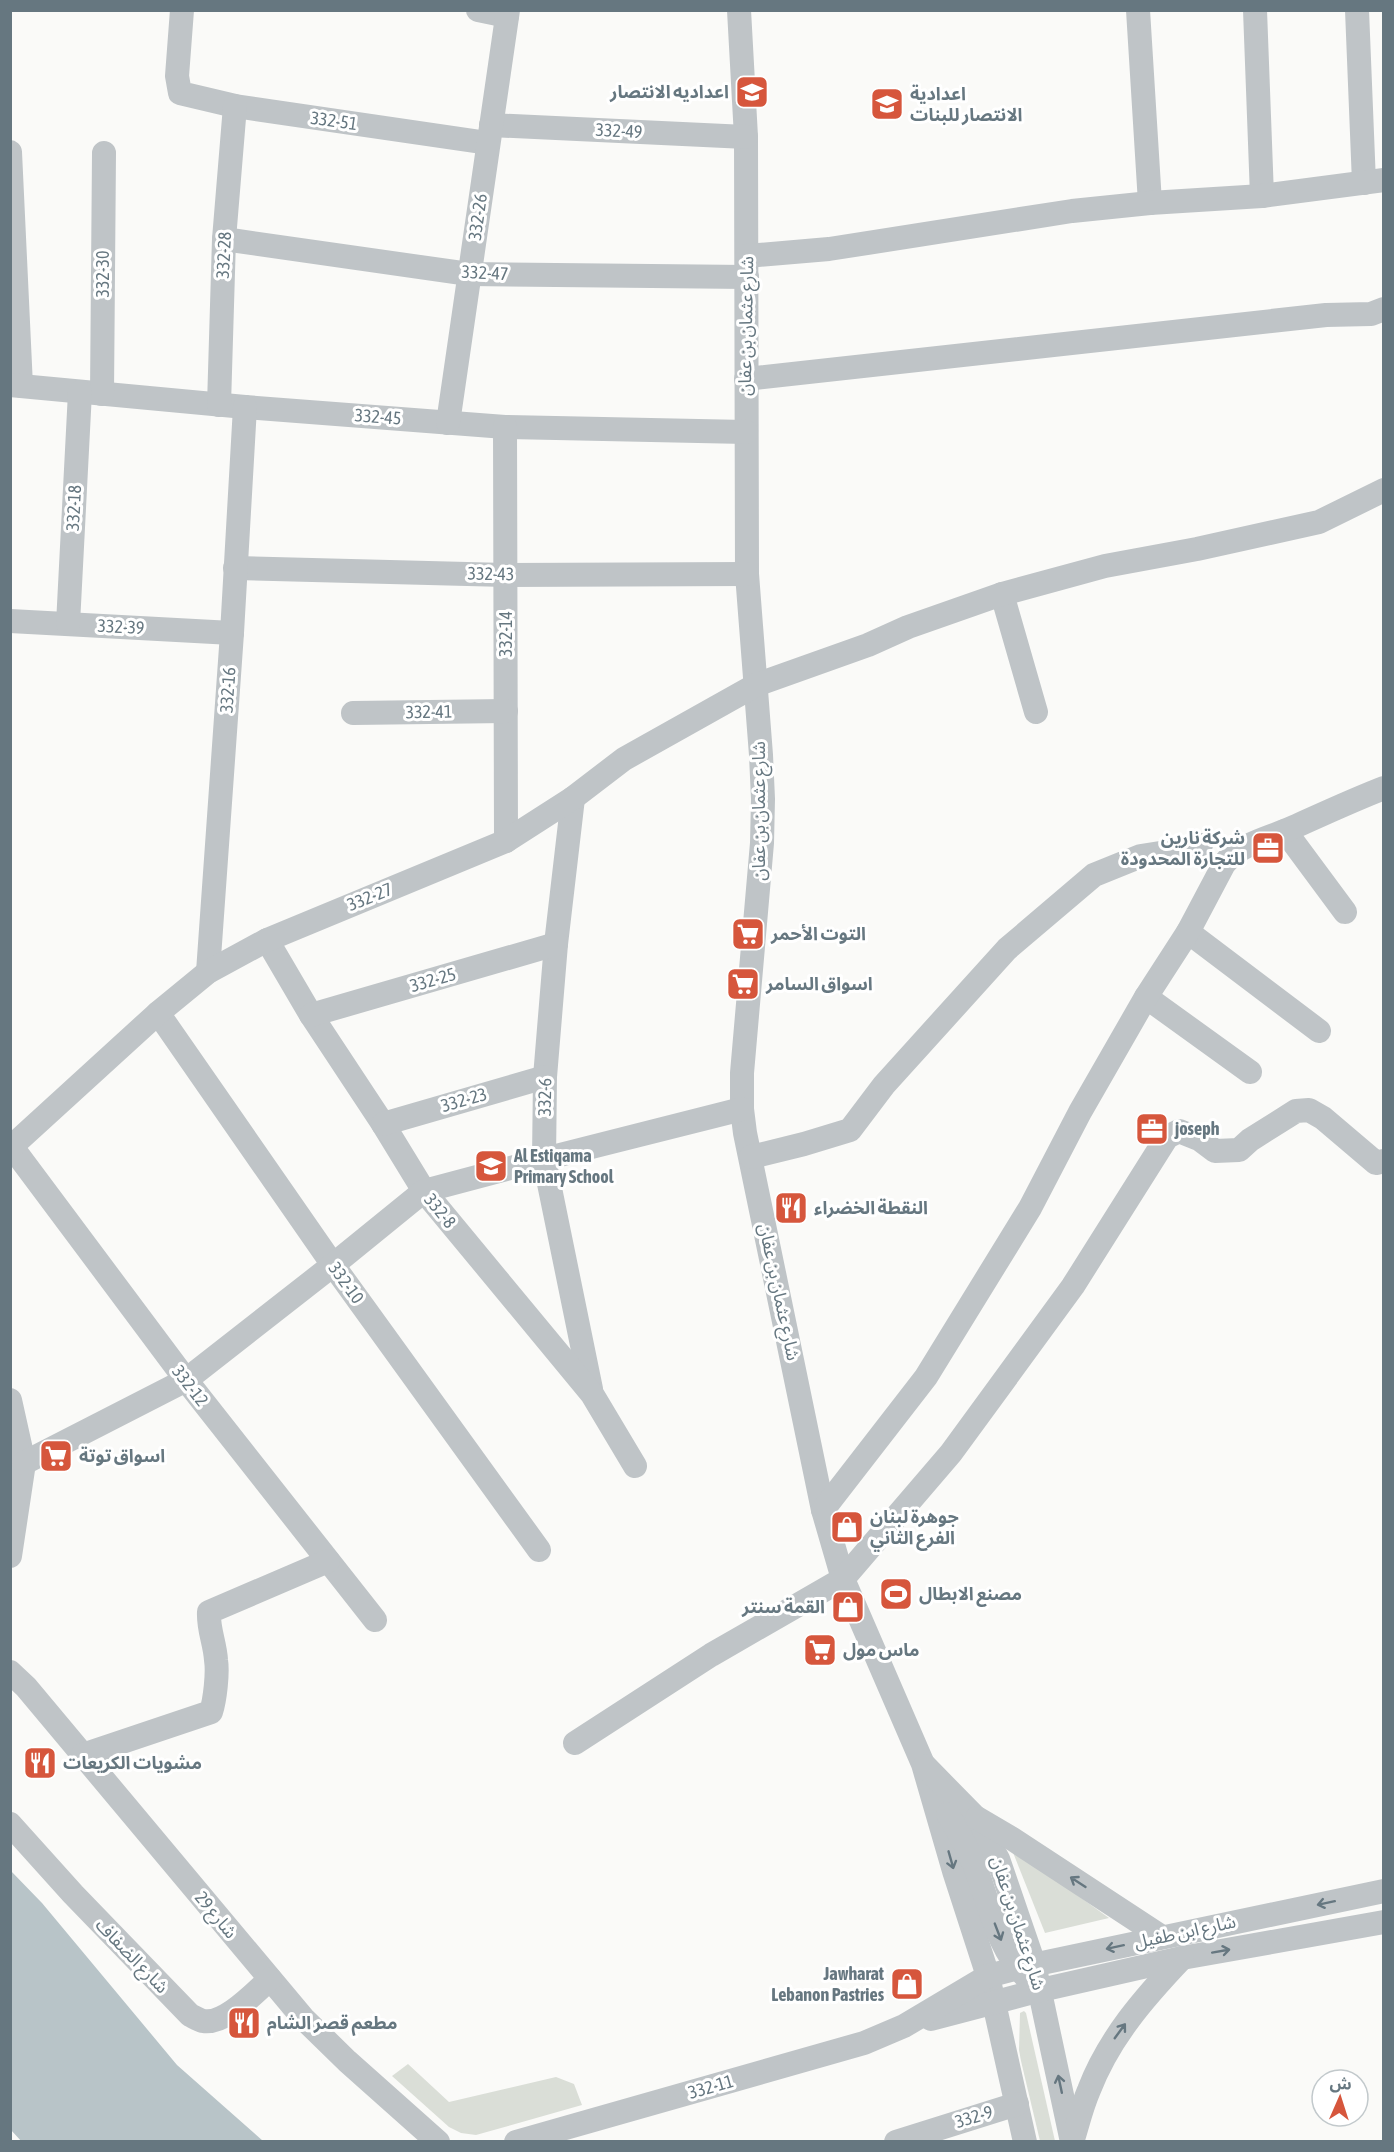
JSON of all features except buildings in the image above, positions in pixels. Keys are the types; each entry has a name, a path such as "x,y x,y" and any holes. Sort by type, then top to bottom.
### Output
{"street":[{"name":"332-51","path":"182,10 177,76 180,93 235,106 490,134"},
{"path":"478,10 508,13"},
{"name":"شارع عثمان بن عفان","path":"740,10 746,137 747,574 761,755 762,843 742,1073 742,1109 823,1510 843,1579 923,1764 988,1976 1025,2142"},
{"path":"1138,10 1150,203"},
{"path":"1255,10 1262,196"},
{"path":"1357,10 1374,181"},
{"name":"332-26","path":"448,423 508,13"},
{"name":"332-28","path":"219,405 224,239 235,106"},
{"name":"332-49","path":"490,134 746,137"},
{"path":"10,152 16,386"},
{"name":"332-30","path":"91,393 104,153"},
{"name":"332-47","path":"224,239 469,274 747,267 829,249 1072,211 1150,203 1262,196 1374,181"},
{"path":"746,379 1326,315 1371,314 1383,309"},
{"name":"332-45","path":"16,386 219,405 505,427 746,432"},
{"name":"332-18","path":"68,624 91,393"},
{"name":"332-16","path":"208,972 245,407"},
{"name":"332-14","path":"505,427 506,841"},
{"name":"332-27","path":"11,1147 158,1013 208,972 267,940 506,841 573,798 624,759 756,685 1002,594 1105,566 1197,549 1319,522 1383,490"},
{"name":"332-43","path":"236,568 506,574 747,574"},
{"path":"1002,594 1036,712"},
{"name":"332-39","path":"10,621 232,633"},
{"name":"332-41","path":"353,713 506,711"},
{"path":"823,1510 927,1377 1030,1208 1080,1112 1146,997 1188,932 1224,864 1232,855 1247,845 1383,788"},
{"name":"332-6","path":"573,798 556,944 545,1077 544,1159 592,1394"},
{"path":"1285,831 1345,912"},
{"path":"751,1157 850,1130 884,1085 1007,949 1094,875 1142,856 1201,845"},
{"path":"1188,932 1319,1031"},
{"name":"332-8","path":"267,940 311,1015 424,1191 592,1394 635,1467"},
{"name":"332-25","path":"311,1015 556,944"},
{"path":"1146,997 1250,1072"},
{"name":"332-10","path":"158,1013 333,1265 539,1550"},
{"name":"332-23","path":"383,1124 545,1077"},
{"path":"19,1470 186,1380 424,1191 742,1109"},
{"path":"575,1743 711,1655 843,1579 951,1453 1073,1286 1167,1137 1179,1131 1199,1139 1215,1151 1239,1150 1250,1140 1296,1111 1309,1110 1323,1118 1376,1163 1383,1161"},
{"name":"332-12","path":"11,1147 186,1380 375,1620"},
{"path":"10,1400 19,1470 10,1556"},
{"path":"83,1755 211,1712 217,1660 209,1625 209,1612 328,1561"},
{"name":"شارع 29","path":"10,1672 26,1687 270,1979 324,2040 438,2142"},
{"path":"923,1764 975,1866 1003,1944 1026,1966"},
{"name":"شارع عثمان بن عفان","path":"923,1764 974,1816 998,1859 1026,1966 1041,1990 1072,2142"},
{"path":"974,1816 1162,1937"},
{"name":"شارع الضفاف","path":"10,1824 73,1894 190,2015 203,2021 217,2021 234,2011 270,1979"},
{"name":"شارع ابن طفيل","path":"988,1976 1383,1891"},
{"name":"شارع ابن طفيل","path":"994,2002 1182,1958 1383,1922"},
{"path":"1072,2142 1089,2090 1113,2041 1144,1997 1182,1958"},
{"name":"332-11","path":"516,2142 864,2043 904,2026 988,1976"},
{"name":"332-11","path":"904,2026 994,2002"},
{"name":"332-9","path":"896,2142 1017,2104"}],"shaded area":[{"path":"1012,1850 1015,1850 1109,1918 1045,1933"},
{"path":"10,1870 42,1903 177,2065 263,2141 22,2142 11,2130"},
{"path":"1024,2011 1055,2141 1040,2141 1019,2050 1020,2013"},
{"path":"408,2064 449,2102 556,2077 574,2084 582,2105 476,2135 461,2133 449,2127 392,2076"}],"place":[{"name":"اعداديه الانتصار","path":"752,92"},
{"name":"اعدادية الانتصار للبنات","path":"887,104"},
{"name":"شركة نارين للتجارة المحدودة","path":"1268,848"},
{"name":"التوت الأحمر","path":"748,934"},
{"name":"اسواق السامر","path":"743,984"},
{"name":"joseph","path":"1152,1129"},
{"name":"Al Estiqama Primary School","path":"491,1166"},
{"name":"النقطة الخضراء","path":"791,1208"},
{"name":"اسواق توتة","path":"56,1456"},
{"name":"جوهرة لبنان الفرع الثاني","path":"847,1527"},
{"name":"مصنع الابطال","path":"896,1594"},
{"name":"القمة سنتر","path":"848,1607"},
{"name":"ماس مول","path":"820,1650"},
{"name":"مشويات الكريعات","path":"40,1763"},
{"name":"Jawharat Lebanon Pastries","path":"907,1984"},
{"name":"مطعم قصر الشام","path":"244,2023"}]}
